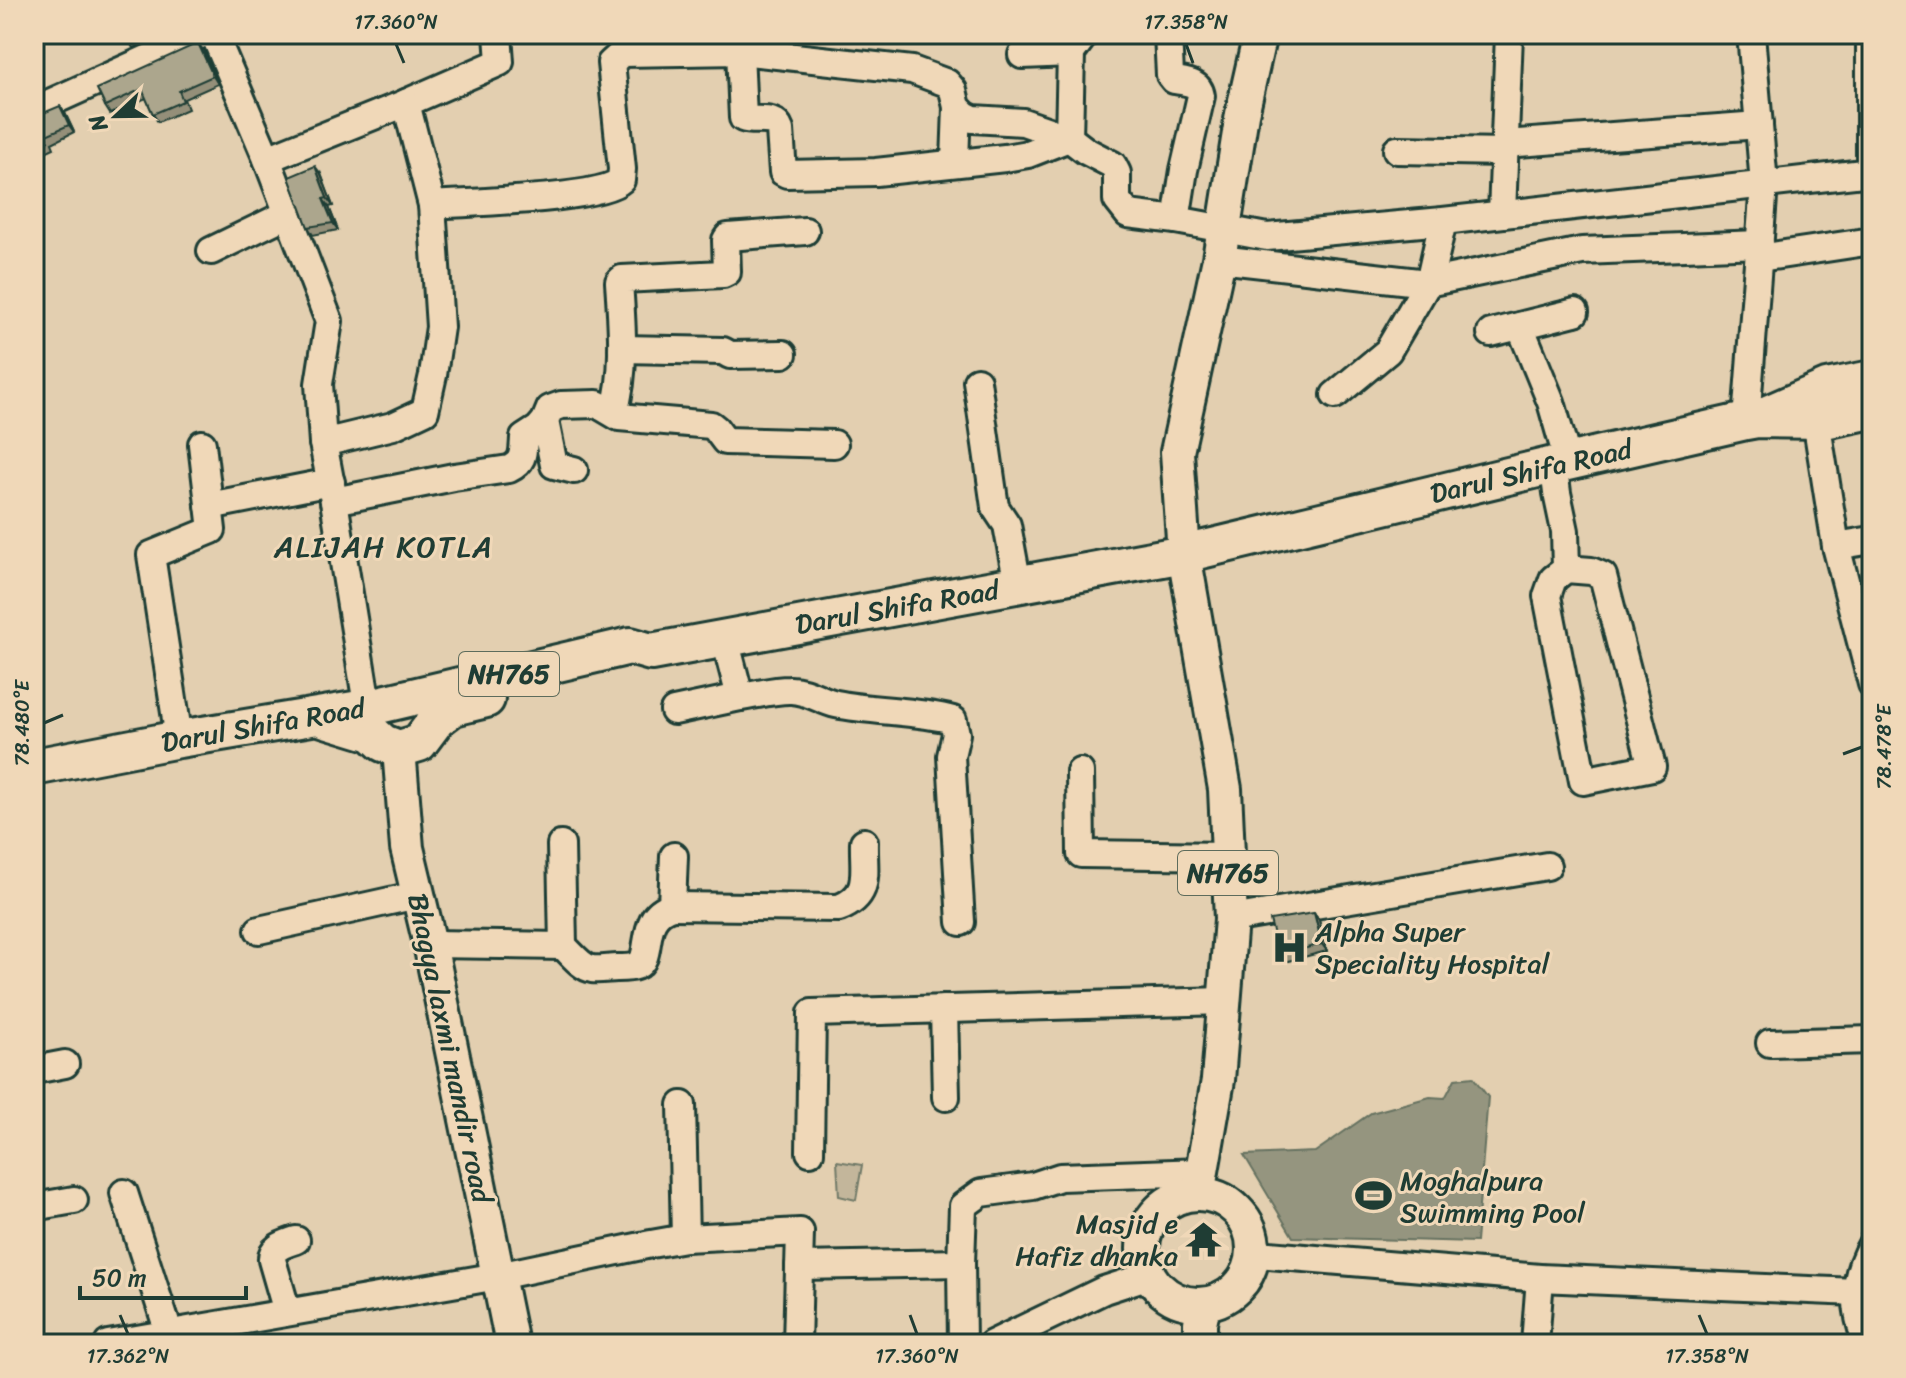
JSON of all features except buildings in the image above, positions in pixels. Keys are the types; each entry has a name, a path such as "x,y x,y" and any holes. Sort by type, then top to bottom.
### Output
{"highway":[{"name":"Darul Shifa Road","path":"34,767 315,716 379,730 630,646 651,652 1184,554 1564,468 1752,420 1827,388 1872,379"},
{"name":"Darul Shifa Road","path":"1752,420 1825,420 1872,410"},
{"name":"NH765","path":"379,730 419,743 437,719 453,707 631,665 651,652"}],"main road":[{"path":"1184,554 1177,452 1222,244 1242,114 1260,34"},
{"name":"NH765","path":"1184,554 1225,789 1231,919 1218,1080 1200,1183"},
{"name":"Bhagya laxmi mandir road","path":"379,730 430,944 512,1344"},
{"path":"1200,1183 1214,1196 1233,1206 1247,1223 1253,1252 1251,1265 1241,1284 1224,1298 1204,1304 1182,1302 1163,1292 1150,1275 1143,1254 1145,1233 1155,1214 1200,1183"},
{"path":"1200,1344 1204,1304"}],"street":[{"path":"34,110 202,34"},
{"path":"214,34 267,159 329,321 319,384 323,443 379,730"},
{"path":"267,159 500,62 498,34"},
{"path":"1168,34 1170,75 1174,80 1195,85 1201,96 1176,220"},
{"path":"1502,214 1509,34"},
{"path":"1751,34 1764,184 1752,420"},
{"path":"1222,244 1871,172 1870,34"},
{"path":"1022,55 1078,44 1069,138"},
{"path":"432,205 555,197 615,186 621,180 622,169 611,63 622,53 740,51 912,70 947,83 953,90 957,107 955,162"},
{"path":"740,51 743,118 772,120 778,124 781,169 787,174 876,172 1005,158 1028,154 1069,138"},
{"path":"323,443 393,426 425,411 440,327 432,205 406,103"},
{"path":"957,107 973,119 1023,122 1069,138 1113,165 1117,173 1117,200 1128,214 1176,220 1222,244 1427,283 1582,251 1760,251 1872,241"},
{"path":"1397,150 1505,148 1759,125"},
{"path":"211,251 287,214"},
{"path":"1335,395 1388,351 1427,283 1443,221"},
{"path":"614,413 620,392 619,282 622,279 723,274 727,272 728,237 805,231"},
{"path":"1491,333 1575,312"},
{"path":"1520,326 1551,402 1564,468 1557,493 1565,531 1566,569"},
{"path":"622,349 723,351 730,355 783,354"},
{"path":"977,381 995,507 1007,525 1018,585"},
{"path":"209,506 509,469 522,459 524,438 538,429 550,409 561,405 597,404 619,417 711,425 725,441 834,444"},
{"path":"1816,420 1836,546 1860,595 1872,684"},
{"path":"545,421 554,465 574,470"},
{"path":"179,739 151,555 212,530 202,444"},
{"path":"1836,546 1872,540"},
{"path":"1566,569 1591,571 1603,576 1652,767 1583,781 1547,596 1553,579 1566,569"},
{"path":"725,639 740,697"},
{"path":"674,711 791,689 833,704 953,720 956,734 951,756 961,922"},
{"path":"1080,772 1081,854 1228,856"},
{"path":"430,944 563,946 592,969 634,967 644,957 656,914 665,908 839,908 854,902 863,891 864,842"},
{"path":"561,845 563,946"},
{"path":"672,906 674,856"},
{"path":"1231,919 1547,866"},
{"path":"259,930 417,895"},
{"path":"810,1152 812,1013 1224,1001"},
{"path":"944,1009 946,1097"},
{"path":"1770,1043 1872,1040"},
{"path":"34,1070 65,1064"},
{"path":"682,1105 685,1238"},
{"path":"962,1344 963,1206 981,1193 1033,1186 1060,1177 1200,1183"},
{"path":"124,1193 169,1333"},
{"path":"34,1207 74,1200"},
{"path":"108,1344 498,1276 685,1238 800,1232 797,1344"},
{"path":"287,1312 272,1254 275,1249 296,1240"},
{"path":"1867,1344 1858,1321 1856,1292 1863,1260 1872,1244"},
{"path":"1253,1252 1540,1278 1856,1292"},
{"path":"799,1266 961,1263"},
{"path":"992,1344 1104,1290 1150,1275"},
{"path":"1535,1344 1540,1278"}],"shaded area":[{"name":"Moghalpura Swimming Pool","path":"1473,1077 1488,1097 1476,1242 1293,1237 1244,1155 1315,1152 1371,1113 1430,1097 1445,1098 1455,1079"},
{"path":"837,1161 862,1165 856,1200 839,1196"}],"place":[{"name":"Alpha Super Speciality Hospital","path":"1289,947"},
{"name":"Moghalpura Swimming Pool","path":"1374,1196"},
{"name":"Masjid e Hafiz dhanka","path":"1204,1239"}],"district":[{"name":"ALIJAH KOTLA","path":"384,547"}]}
